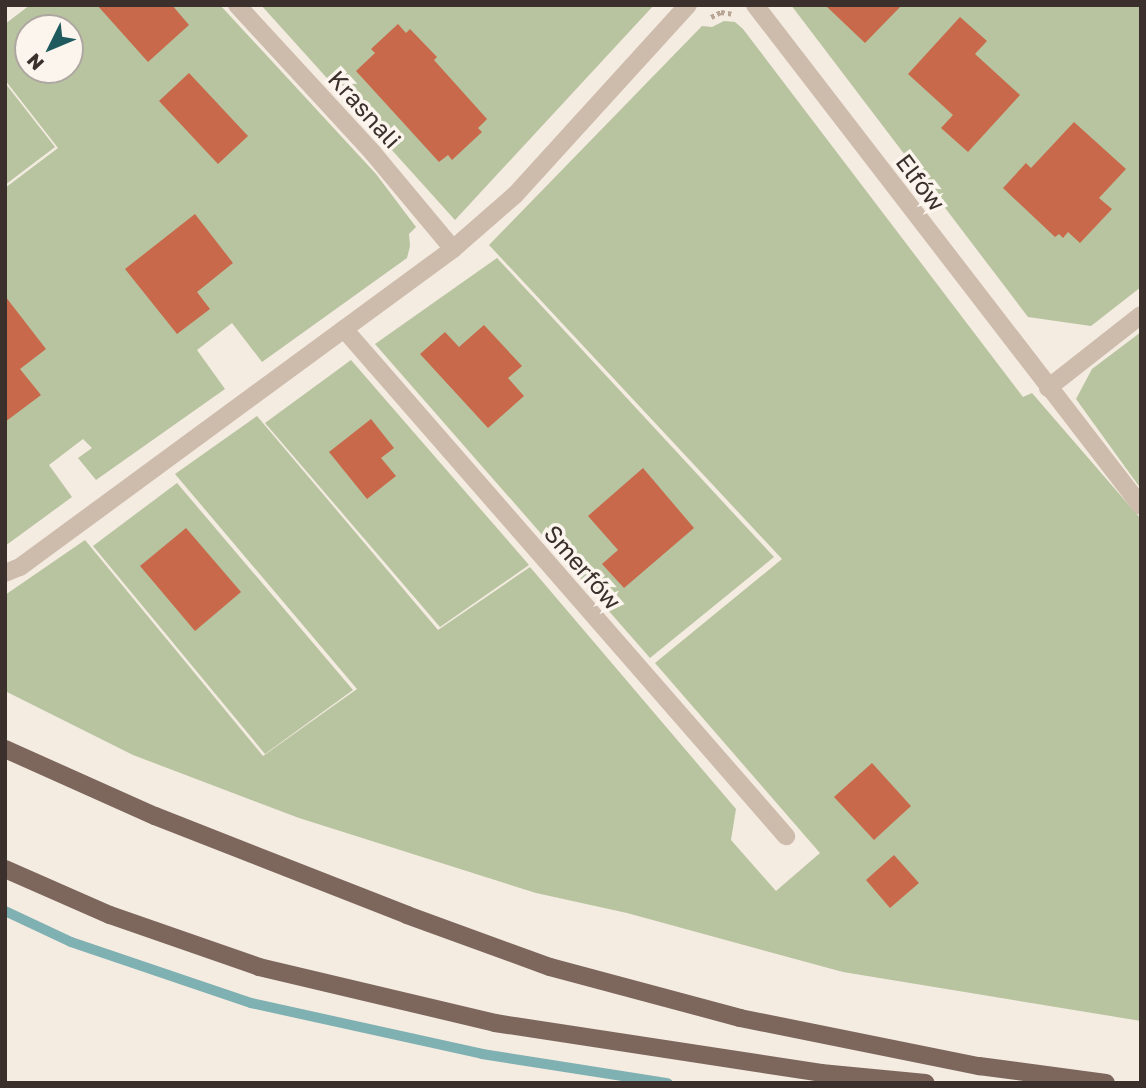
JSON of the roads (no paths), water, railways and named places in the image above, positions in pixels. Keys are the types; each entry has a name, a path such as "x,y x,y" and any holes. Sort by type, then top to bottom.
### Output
{"main road":[{"path":"5,749 155,816 550,967 753,1020 979,1066 1106,1083"},
{"path":"5,869 110,915 259,967 495,1023 808,1071 926,1083"}],"street":[{"name":"Krasnali","path":"237,5 373,153 453,249"},
{"path":"5,573 20,568 453,249 514,195 688,5"},
{"name":"Elfów","path":"755,5 1141,506"},
{"path":"1048,388 1141,315"},
{"name":"Smerfów","path":"344,329 786,836"}],"waterway":[{"path":"5,911 71,942 251,1003 482,1054 668,1083"}]}
